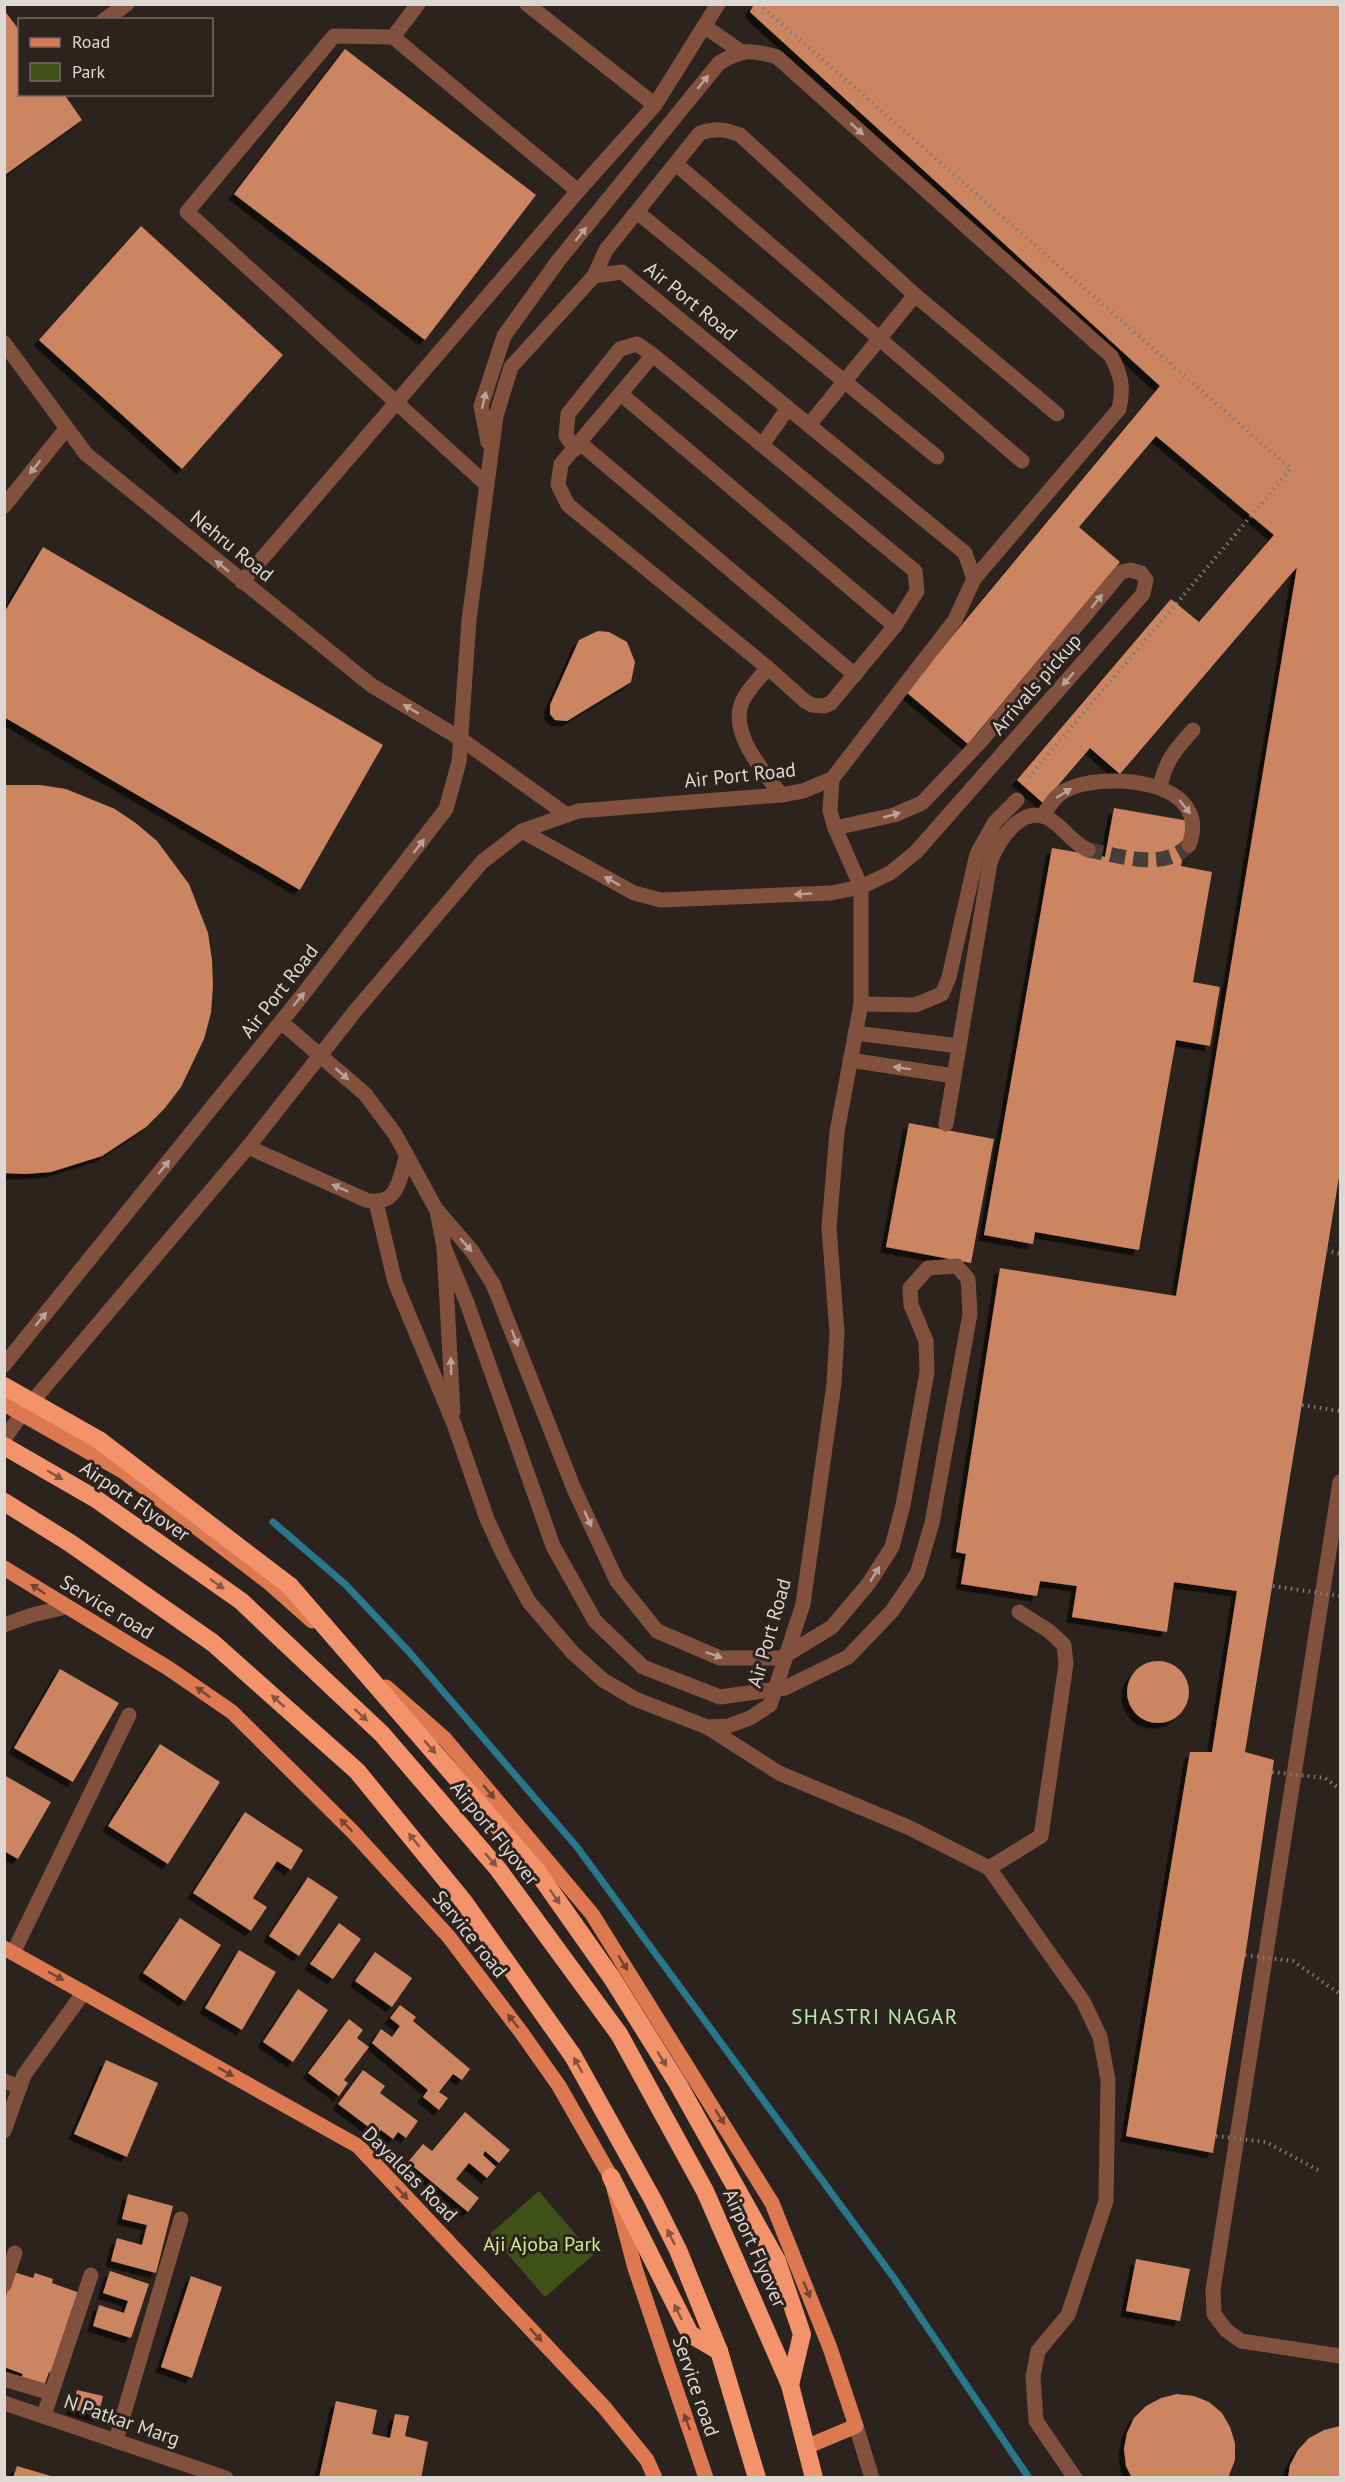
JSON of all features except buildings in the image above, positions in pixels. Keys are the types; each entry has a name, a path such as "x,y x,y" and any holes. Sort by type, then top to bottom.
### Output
{"highway":[{"path":"4,1386 99,1440 290,1586 536,1870 612,1978 678,2084 777,2261 802,2334 790,2385"},
{"name":"Airport Flyover","path":"4,1446 96,1499 241,1601 382,1734 498,1869 619,2034 705,2191 790,2385 814,2478"},
{"path":"4,1502 70,1543 213,1643 357,1771 464,1902 573,2056 653,2200 678,2250 718,2351 757,2478"},
{"path":"611,2177 690,2334 718,2351"}],"main road":[{"path":"4,1404 124,1472 268,1582 445,1739 592,1914 772,2203 830,2348 856,2426 806,2447"},
{"name":"Service road","path":"4,1568 168,1668 232,1712 353,1832 449,1937 559,2086 611,2177 635,2268 706,2478"},
{"name":"Dayaldas Road","path":"9,1951 358,2146 604,2407 647,2460 655,2478"}],"street":[{"path":"107,18 128,4"},
{"path":"393,37 418,4"},
{"path":"242,582 578,191 655,105 718,4"},
{"path":"536,7 655,105"},
{"path":"704,26 740,51"},
{"path":"487,485 187,212 334,36 393,37 578,191"},
{"path":"490,457 481,406 504,336 558,261 719,63 740,51 757,51 777,57 1111,356 1118,368 1122,381 1119,409 974,579"},
{"path":"594,276 606,250 700,133 713,129 725,129 740,135 915,295 1058,414"},
{"path":"676,164 1022,461"},
{"path":"637,212 936,456"},
{"name":"Air Port Road","path":"4,1365 281,1022 446,809 459,762 469,620 496,416 511,367 594,276 622,272 965,553 974,579 955,620 832,779 803,791 781,795 578,811 522,831 482,862 356,1010 248,1147 21,1415 4,1439"},
{"path":"809,425 915,295"},
{"name":"Nehru Road","path":"4,343 86,454 371,685 461,739 567,815"},
{"path":"653,355 578,446 561,464 559,473 561,494 568,505 812,705 824,706 831,703 855,675 895,626 917,591 915,571 653,355 637,344 620,349 567,414 566,436 578,446 855,675"},
{"path":"621,394 895,626"},
{"path":"762,445 788,408"},
{"path":"5,503 66,429"},
{"name":"Arrivals pickup","path":"522,831 634,893 661,900 831,893 861,887 890,873 924,843 1143,594 1146,580 1142,573 1130,570 1121,572 981,741 922,803 894,815 835,828"},
{"path":"768,668 744,698 740,711 740,725 745,742 781,795"},
{"path":"1160,788 1163,769 1169,758 1193,730"},
{"path":"832,779 830,811 835,828"},
{"path":"1043,816 1052,801 1074,787 1123,780 1160,788 1184,802 1191,813 1194,825 1189,845"},
{"path":"861,1004 915,1005 942,994 949,977 977,854 995,822 1017,800"},
{"path":"946,1124 993,852 1006,830 1031,816 1043,816 1054,822 1071,840 1088,850"},
{"name":"Air Port Road","path":"376,1202 395,1282 454,1424 502,1554 529,1602 573,1653 603,1680 635,1699 707,1727 728,1726 750,1718 770,1705 803,1604 834,1384 837,1333 829,1227 837,1132 861,1004 861,887 835,828"},
{"path":"281,1022 365,1094 395,1134 436,1209 472,1251 494,1284 574,1489 617,1581 657,1631 720,1658 782,1658 832,1627 869,1583 891,1547 903,1506 927,1372 926,1341 910,1305 910,1288 928,1268 957,1266 968,1279 970,1314 932,1523 916,1574 892,1611 848,1657 785,1688 720,1697 643,1667 595,1621 553,1546 467,1303 444,1247"},
{"path":"855,1033 959,1046"},
{"path":"850,1060 954,1076"},
{"path":"248,1147 366,1200 376,1202 383,1202 390,1197 407,1155"},
{"path":"436,1209 444,1247 454,1424"},
{"path":"1341,1482 1213,2290 1214,2314 1226,2330 1241,2341 1341,2356"},
{"path":"4,1625 66,1607"},
{"path":"989,1868 1041,1836 1066,1664 1064,1645 1049,1631 1019,1612"},
{"path":"9,1951 129,1715"},
{"path":"707,1727 779,1773 910,1828 989,1868 1083,2001 1100,2037 1107,2080 1106,2201 1068,2315 1038,2351 1034,2377 1036,2421 1075,2478"},
{"path":"4,2131 24,2075 84,1992"},
{"path":"4,2081 20,2087"},
{"path":"116,2440 181,2219"},
{"path":"4,2285 15,2253"},
{"path":"44,2415 91,2275"},
{"path":"4,2379 51,2393"},
{"name":"N Patkar Marg","path":"4,2403 226,2478"},
{"path":"856,2426 872,2478"}],"path":[{"path":"759,4 1291,469 1029,777"},
{"path":"1326,1250 1341,1254"},
{"path":"1302,1405 1341,1411"},
{"path":"1272,1586 1341,1596"},
{"path":"1272,1772 1325,1779 1341,1789"},
{"path":"1245,1955 1293,1961 1341,1994"},
{"path":"1216,2136 1266,2142 1318,2169"}],"green space":[{"name":"Aji Ajoba Park","path":"539,2191 593,2255 545,2297 490,2234"}],"waterway":[{"path":"273,1522 345,1584 410,1653 577,1847 894,2278 1029,2478"}],"tunnel":[{"path":"1088,850 1127,858 1154,860 1179,853 1189,845"}],"district":[{"name":"SHASTRI NAGAR","path":"875,2016"}]}
